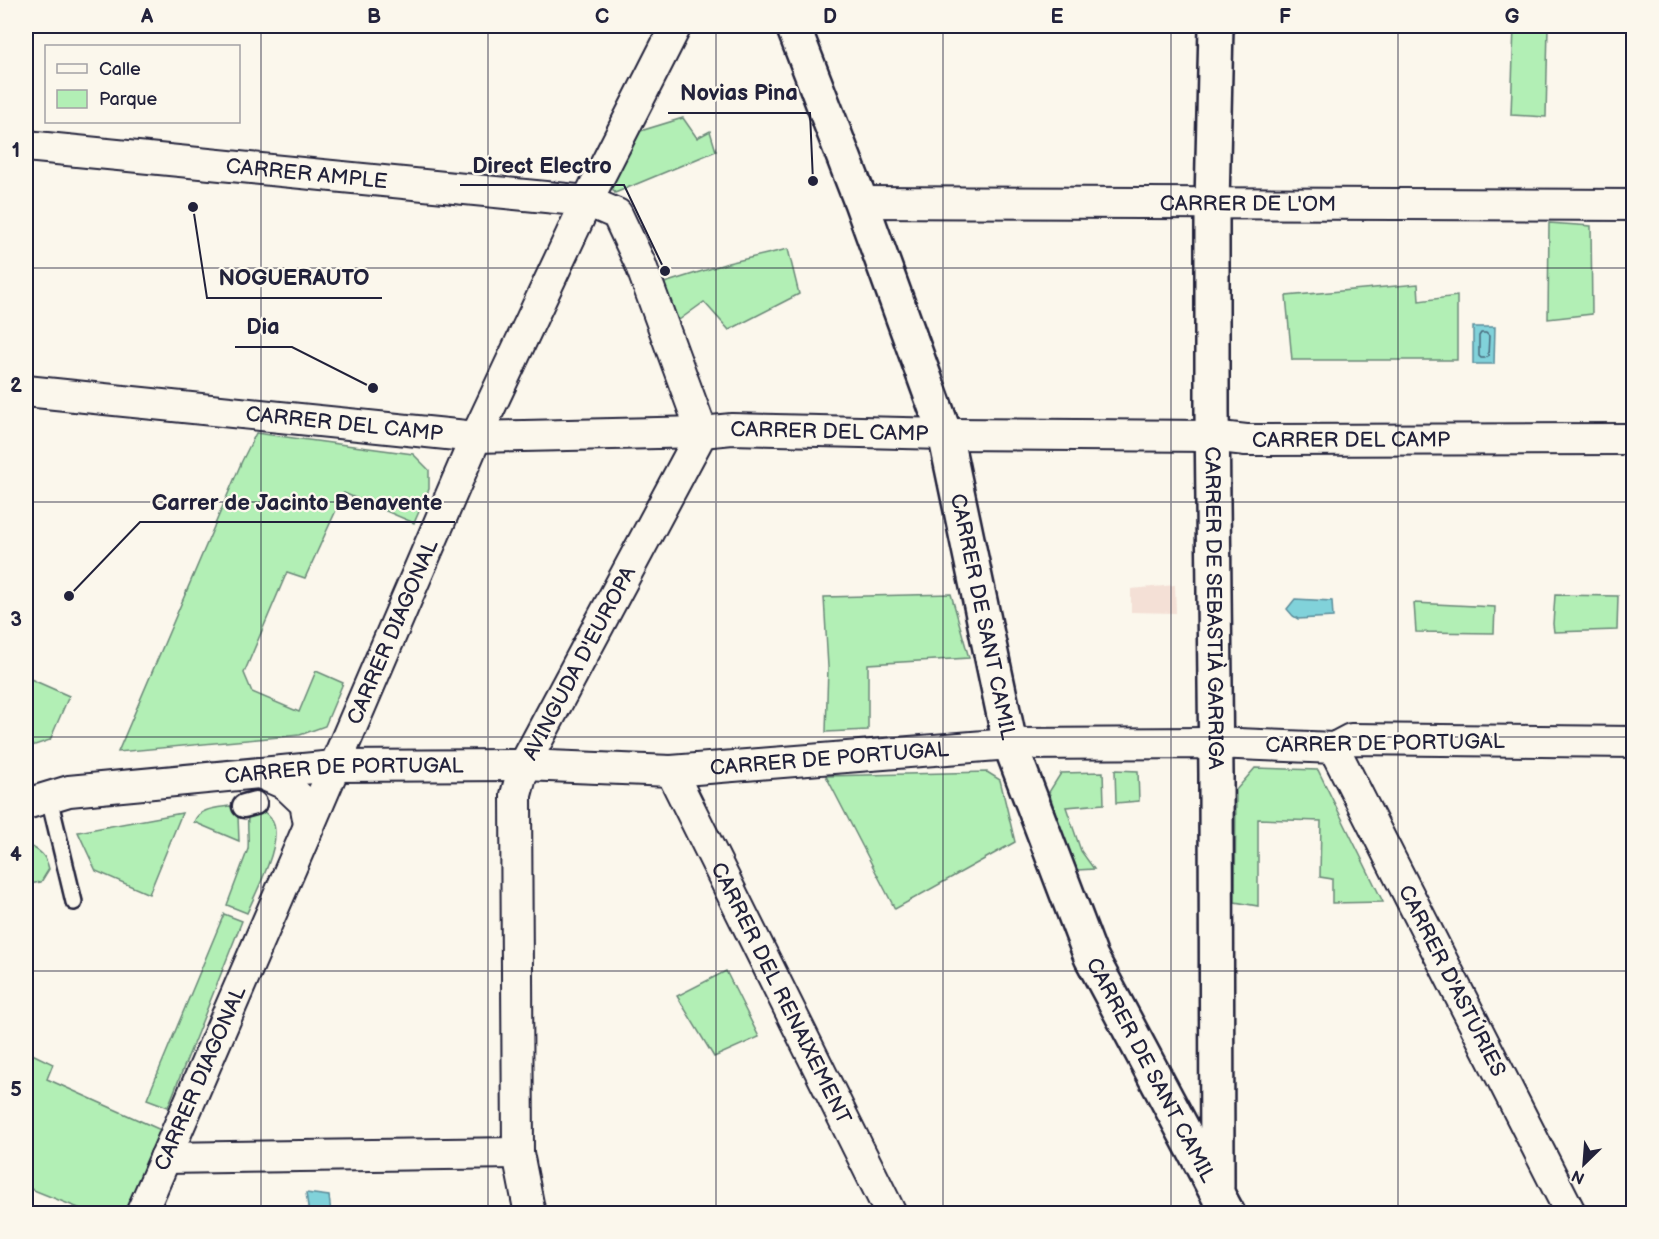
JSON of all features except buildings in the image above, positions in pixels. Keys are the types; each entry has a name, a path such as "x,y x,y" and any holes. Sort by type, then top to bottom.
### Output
{"street":[{"name":"CARRER DIAGONAL","path":"141,1214 476,437 587,201 676,26"},
{"name":"CARRER DE SANT CAMIL","path":"793,26 861,202 945,434 1010,744 1091,957 1222,1203"},
{"name":"CARRER DE SEBASTIÀ GARRIGA","path":"1216,26 1212,204 1212,436 1217,1082 1222,1203"},
{"name":"CARRER AMPLE","path":"26,146 587,201"},
{"path":"587,201 617,213 640,263 702,432"},
{"name":"CARRER DE L'OM","path":"861,202 1634,205"},
{"name":"CARRER DEL CAMP","path":"26,391 476,437 702,432 732,429 945,434 1212,436 1246,440 1634,440"},
{"name":"AVINGUDA D'EUROPA","path":"530,1214 518,1153 516,795 524,765 702,432"},
{"name":"CARRER DE PORTUGAL","path":"37,801 69,791 334,766 524,765 671,771 1010,744 1215,743 1334,748 1351,739 1634,742"},
{"name":"CARRER D'ASTÚRIES","path":"1334,748 1571,1214"},
{"name":"CARRER DEL RENAIXEMENT","path":"671,771 891,1214"},
{"path":"260,773 285,784 305,803 309,824"},
{"path":"1164,1094 1217,1082"},
{"path":"165,1158 518,1153"}],"lane":[{"path":"37,801 75,902"}],"shaded area":[{"path":"1175,585 1176,613 1131,612 1131,589"}],"green space":[{"path":"1514,26 1548,26 1546,117 1511,115"},
{"path":"683,118 697,138 710,131 716,151 615,193 608,181 634,133"},
{"path":"1549,223 1591,226 1592,314 1548,319"},
{"path":"788,249 799,294 729,330 704,302 679,320 658,285 728,263"},
{"path":"1418,284 1419,301 1457,296 1457,360 1292,360 1286,296"},
{"path":"256,433 413,454 429,470 429,489 414,523 344,493 305,578 287,572 244,673 252,692 299,712 316,671 343,683 325,726 300,735 118,752 242,461"},
{"path":"951,594 969,658 868,664 868,730 826,732 828,667 824,597"},
{"path":"1555,595 1618,596 1617,630 1554,632"},
{"path":"1414,603 1495,607 1494,633 1416,632"},
{"path":"26,677 69,696 50,740 26,748"},
{"path":"1255,768 1318,770 1383,902 1332,903 1332,879 1320,877 1321,821 1258,819 1258,906 1235,902 1236,790"},
{"path":"1115,770 1138,771 1139,801 1116,803"},
{"path":"987,772 1000,780 1015,842 895,909 826,776"},
{"path":"1103,772 1104,804 1066,807 1081,851 1094,869 1077,870 1062,835 1049,792 1061,773"},
{"path":"230,806 235,809 238,816 239,841 194,822 196,817 204,811"},
{"path":"260,809 273,821 274,841 265,873 247,913 227,905 248,849 248,816"},
{"path":"182,813 149,894 96,871 78,832"},
{"path":"26,846 42,854 48,864 49,869 41,882 26,883"},
{"path":"224,914 242,921 168,1107 147,1099"},
{"path":"726,971 759,1037 714,1057 677,996"},
{"path":"26,1051 53,1064 47,1079 174,1136 141,1213 91,1213 26,1187 26,1132 30,1119 26,1128"}],"water":[{"path":"1473,327 1495,327 1494,364 1473,364"},
{"path":"1295,599 1332,601 1333,617 1298,619 1287,609"},
{"path":"306,1193 329,1196 331,1213 309,1213"}],"place":[{"name":"Novias Pina","path":"813,181"},
{"name":"NOGUERAUTO","path":"193,207"},
{"name":"Direct Electro","path":"665,271"},
{"name":"Dia","path":"373,388"},
{"name":"Carrer de Jacinto Benavente","path":"69,596"}]}
